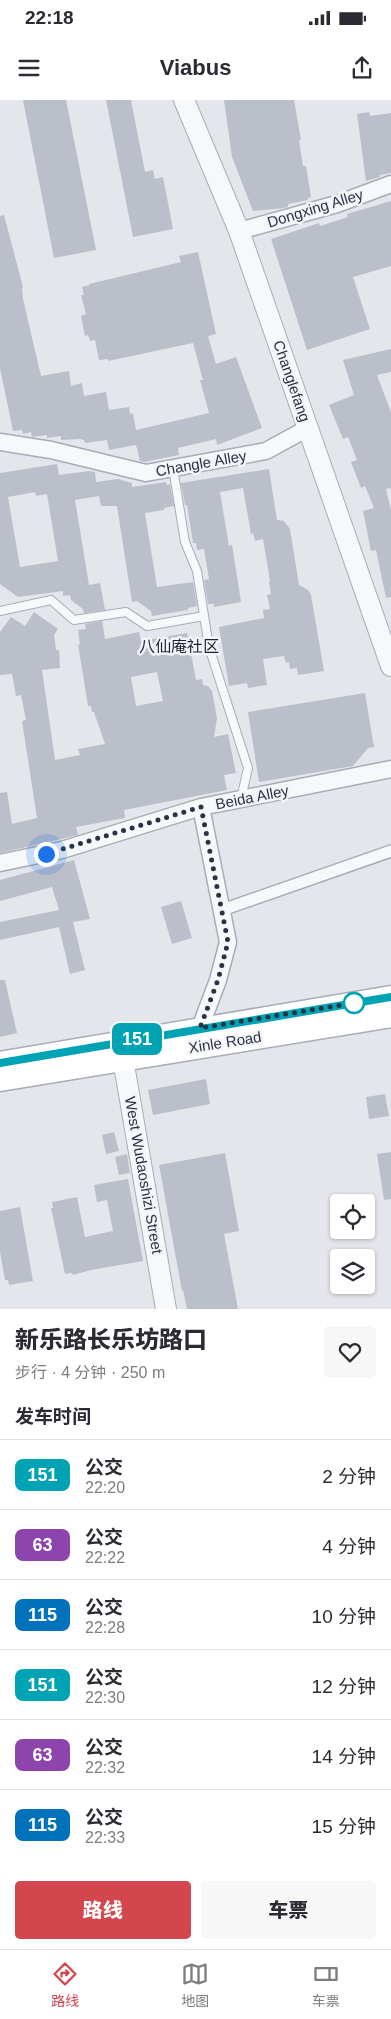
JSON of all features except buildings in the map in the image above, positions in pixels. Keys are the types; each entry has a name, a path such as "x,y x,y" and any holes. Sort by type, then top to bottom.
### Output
{"main road":[{"name":"Xinle Road","path":"0,1080 121,1051 200,1028 391,997"},
{"name":"Xinle Road","path":"0,1063 121,1051 391,1016"}],"street":[{"name":"Changlefang","path":"184,100 239,231 308,428 385,627 391,666"},
{"name":"Dongxing Alley","path":"239,231 337,204 391,184"},
{"name":"Changle Alley","path":"0,442 51,450 146,473 266,451 308,428"},
{"name":"Beida Alley","path":"0,863 62,850 201,807 391,769"},
{"path":"200,1028 218,980 228,942 201,807"},
{"path":"222,910 391,851"},
{"name":"West Wudaoshizi Street","path":"121,1051 166,1309"}],"lane":[{"path":"173,468 185,542 197,571 209,647 248,768 241,799"},
{"path":"0,611 51,600 74,620 126,612 148,626 204,616"}],"bus line":[{"name":"151","path":"0,1063 391,997"}],"district":[{"name":"八仙庵社区","path":"179,646"}],"route":[{"path":"46,854 201,807 228,942 218,980 200,1028 354,1003"}]}
